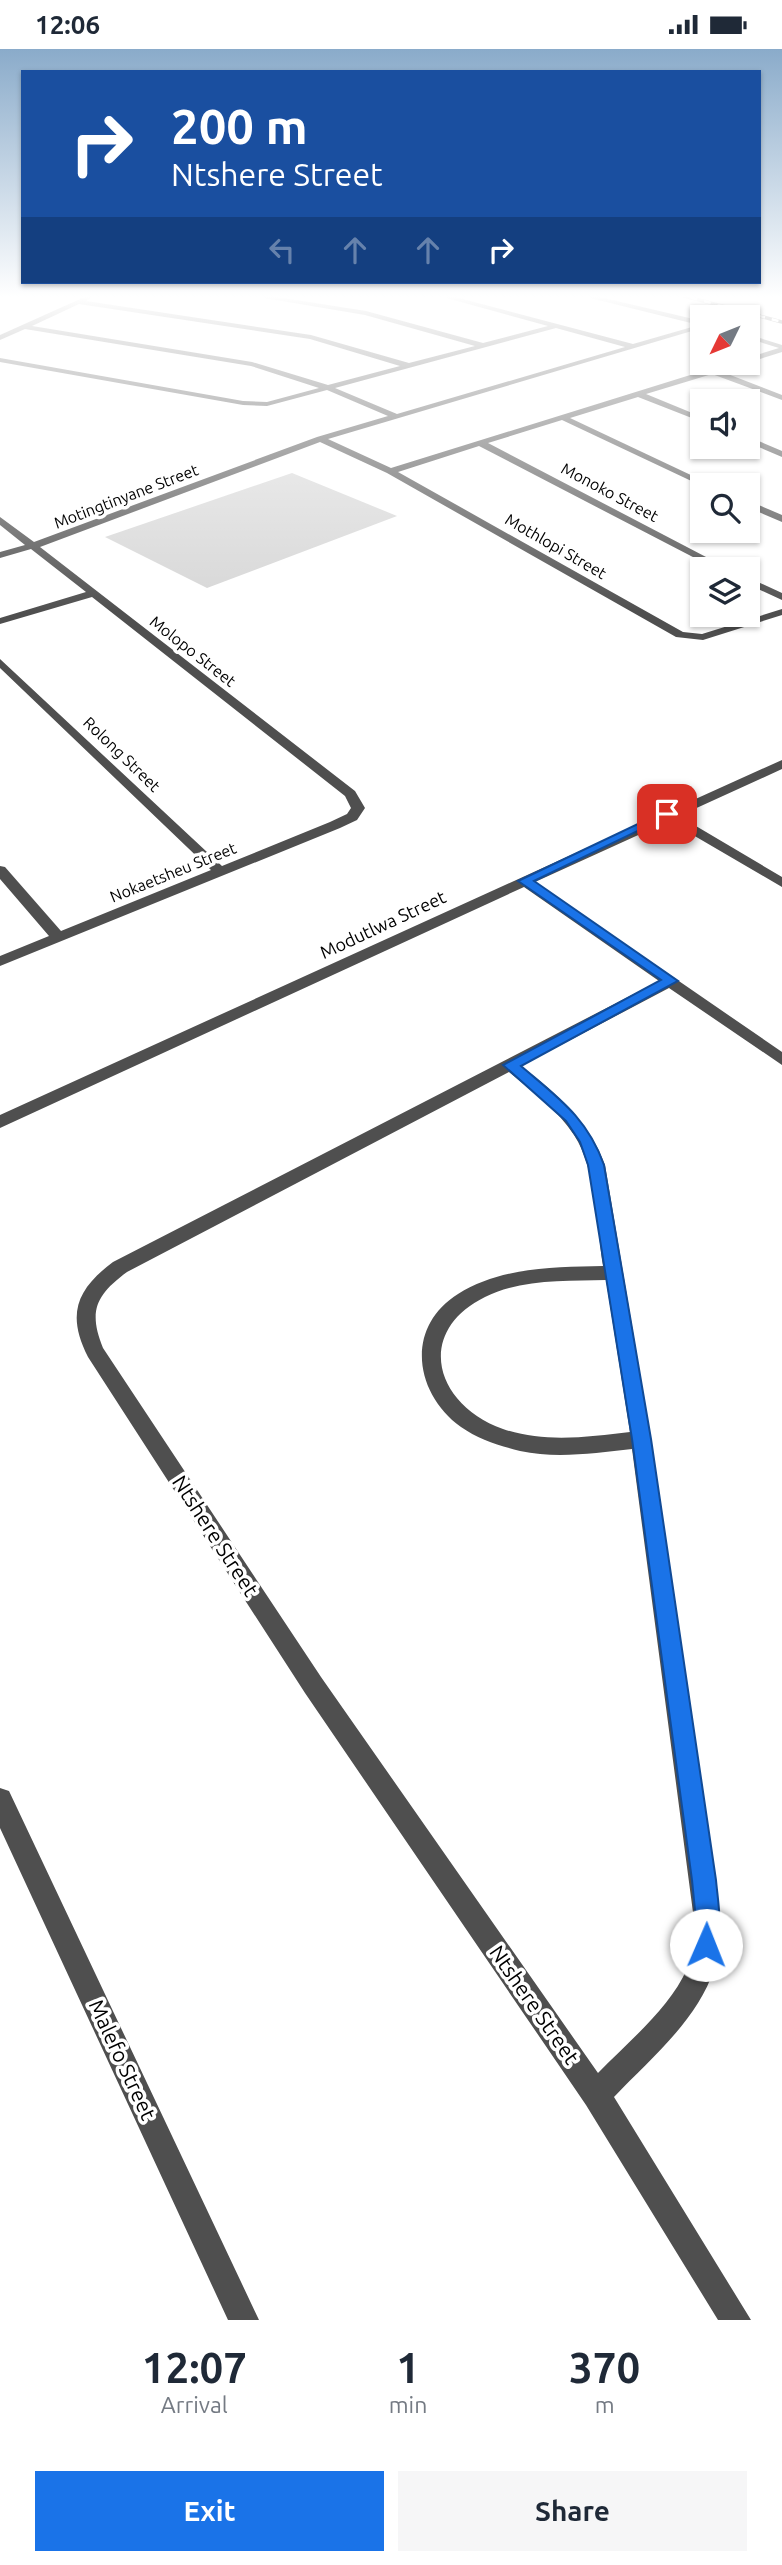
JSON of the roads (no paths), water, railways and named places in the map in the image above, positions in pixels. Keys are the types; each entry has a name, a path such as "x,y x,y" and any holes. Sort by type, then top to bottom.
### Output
{"street":[{"path":"228,400 271,404 285,400"},
{"path":"357,400 395,416"},
{"name":"Motingtinyane Street","path":"0,555 35,545 320,439 451,400"},
{"path":"390,471 620,400"},
{"path":"653,400 690,415"},
{"path":"564,418 690,477"},
{"name":"Mothlopi Street","path":"320,439 390,471 680,635 703,637 782,612"},
{"name":"Monoko Street","path":"482,444 701,557"},
{"path":"760,445 782,454"},
{"path":"760,509 782,519"},
{"name":"Molopo Street","path":"0,520 349,793 356,803 356,812"},
{"path":"760,586 782,597"},
{"path":"0,621 94,593"},
{"name":"Rolong Street","path":"0,662 220,872"},
{"name":"Modutlwa Street","path":"0,1122 667,814 782,764"},
{"name":"Nokaetsheu Street","path":"0,961 335,825 356,812"},
{"path":"667,814 782,883"},
{"path":"0,870 59,937"},
{"path":"524,881 782,1060"},
{"name":"Ntshere Street","path":"671,981 120,1267 92,1294 86,1304 85,1327 95,1351 306,1674 596,2095 736,2320"},
{"path":"510,1065 561,1106 588,1140 596,1165 641,1439 704,1880 707,1932 699,1973 685,1999 596,2095"},
{"path":"614,1273 531,1277 477,1292 449,1310 438,1324 430,1339 429,1354 433,1372 450,1403 481,1428 503,1437 530,1444 554,1446 641,1439"},
{"name":"Malefo Street","path":"0,1800 244,2320"}]}
